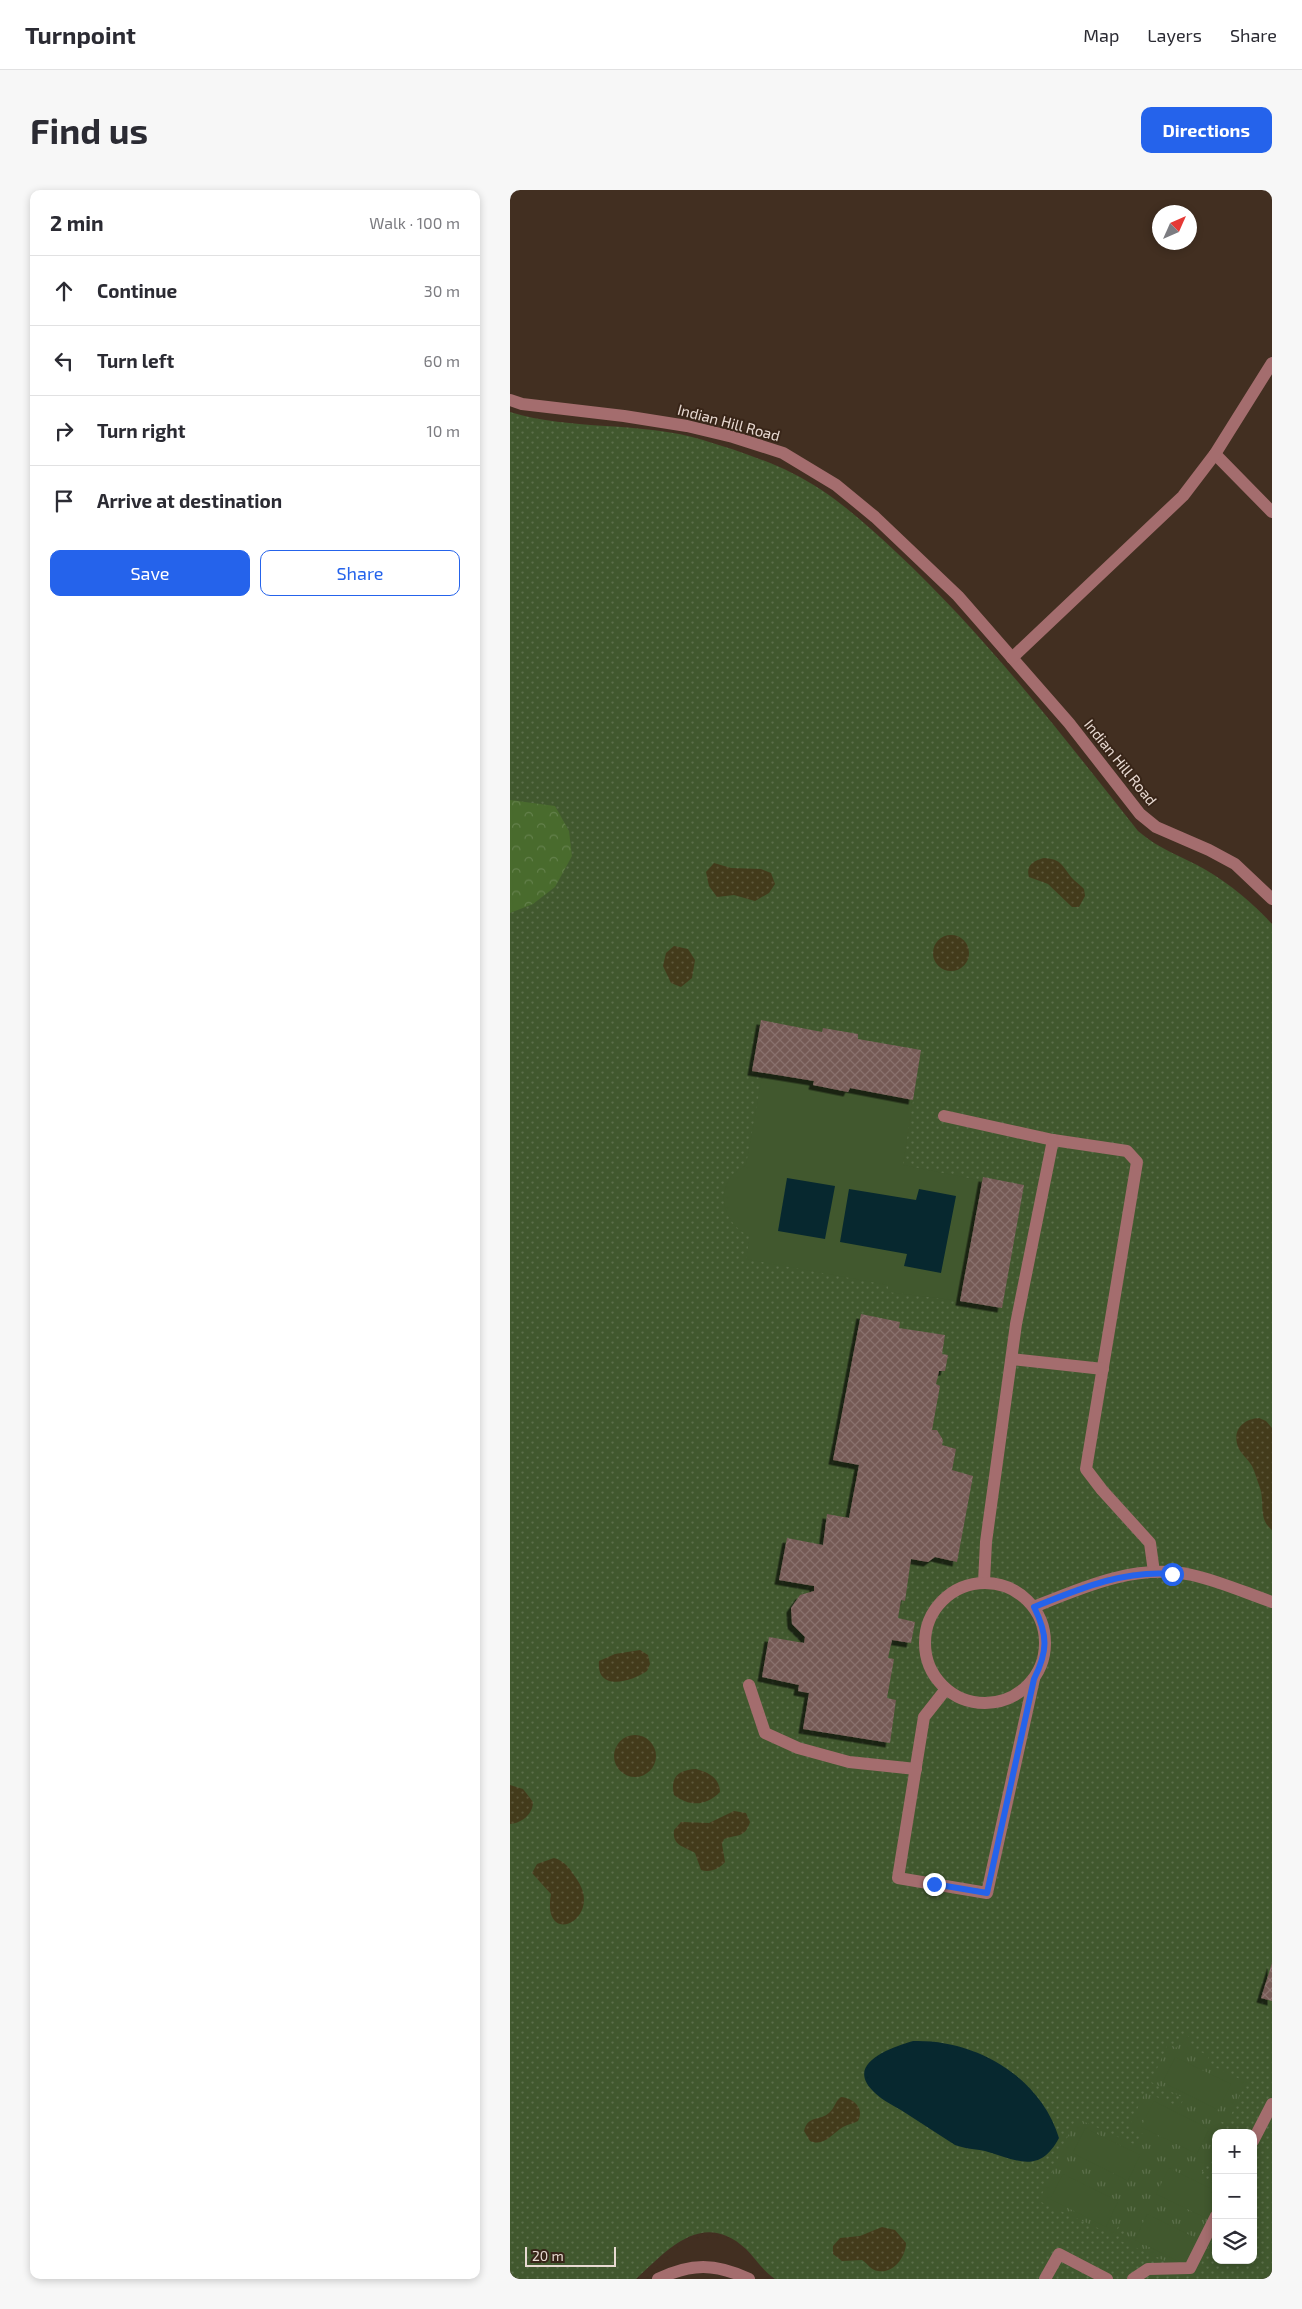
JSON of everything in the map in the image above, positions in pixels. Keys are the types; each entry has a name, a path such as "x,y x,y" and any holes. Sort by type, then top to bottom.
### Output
{"street":[{"path":"1012,658 1183,496 1215,454 1272,363"},
{"name":"Indian Hill Road","path":"510,400 522,404 624,416 687,426 733,437 783,453 836,484 875,517 958,596 1069,722 1140,814 1156,827 1209,850 1235,864 1272,899"},
{"path":"1215,454 1272,512"},
{"path":"944,1116 1053,1140 1127,1151 1136,1162 1086,1468 1102,1490 1150,1543 1154,1572"},
{"path":"984,1582 986,1542 1012,1359 1053,1140"},
{"path":"1012,1359 1103,1369"},
{"path":"1034,1607 1083,1587 1117,1577 1154,1572 1191,1575 1272,1602"},
{"path":"946,1689 924,1717 898,1878 987,1893 1034,1679 1043,1662 1046,1643 1042,1624 1034,1607 1020,1594 1003,1585 984,1582 968,1585 947,1596 932,1615 926,1630 925,1646 928,1662 936,1677 946,1689 963,1699 982,1703 1002,1701 1020,1692 1034,1679"},
{"path":"750,1685 765,1733 798,1748 849,1762 916,1769"},
{"path":"1257,2133 1272,2104"},
{"path":"1133,2279 1148,2269 1190,2268 1214,2219"},
{"path":"1045,2279 1060,2254 1107,2279"},
{"path":"658,2279 678,2269 703,2266 731,2271 748,2279"}],"green space":[{"path":"510,412 557,422 655,430 679,434 703,440 770,463 820,489 860,519 929,584 961,618 1022,687 1138,831 1163,848 1224,881 1249,901 1272,924 1272,2279 775,2279 763,2269 746,2249 730,2238 715,2233 701,2233 687,2238 674,2246 636,2279 510,2279"},
{"path":"510,800 555,806 569,831 572,856 555,887 533,904 510,913"},
{"path":"763,1072 913,1100 903,1165 983,1181 960,1301 888,1292 888,1285 746,1259 750,1236 735,1226 730,1219 724,1203 724,1194 726,1185 731,1177 746,1165"},
{"path":"1184,2034 1192,2038 1189,2046 1209,2056 1206,2063 1246,2082 1227,2124 1218,2120 1217,2122 1224,2125 1222,2129 1212,2129 1212,2152 1200,2177 1212,2182 1212,2225 1205,2222 1199,2235 1211,2241 1196,2275 1121,2241 1126,2229 1119,2225 1113,2235 1039,2201 1076,2118 1138,2146 1143,2134 1129,2127 1145,2092 1180,2107 1184,2098 1151,2082 1168,2044 1177,2048"},
{"path":"1175,2057 1231,2084 1218,2110 1163,2082"},
{"path":"1154,2101 1209,2129 1197,2154 1141,2127"},
{"path":"1085,2128 1140,2155 1128,2181 1073,2153"},
{"path":"1169,2168 1212,2189 1212,2221 1156,2194"},
{"path":"1063,2174 1118,2201 1106,2227 1050,2199"},
{"path":"1147,2214 1202,2241 1190,2267 1135,2240"}],"sand":[{"path":"1044,858 1058,862 1084,889 1085,896 1079,907 1072,907 1048,884 1029,877 1028,873 1031,864"},
{"path":"714,863 731,868 761,869 771,873 775,884 769,893 755,901 734,895 717,897 709,886 706,872"},
{"path":"951,935 964,940 969,953 964,966 951,971 938,966 933,953 938,940"},
{"path":"674,946 688,949 695,960 692,978 681,987 671,983 663,966 666,953"},
{"path":"1259,1418 1266,1421 1272,1428 1272,1530 1263,1516 1260,1488 1254,1471 1239,1450 1236,1435 1240,1426 1244,1423"},
{"path":"640,1650 648,1655 650,1664 647,1671 624,1681 609,1681 603,1677 599,1661 615,1654"},
{"path":"639,1735 647,1738 653,1744 656,1756 653,1768 647,1774 631,1777 623,1774 617,1768 614,1752 617,1744 623,1738"},
{"path":"696,1769 712,1776 718,1783 720,1792 715,1797 704,1802 686,1802 674,1795 674,1779 684,1771"},
{"path":"510,1785 523,1789 533,1802 533,1806 526,1817 519,1822 510,1824"},
{"path":"734,1811 746,1813 750,1822 746,1831 740,1835 724,1839 722,1844 725,1862 723,1864 711,1871 701,1870 695,1853 677,1842 674,1830 681,1822 709,1823"},
{"path":"554,1858 564,1863 569,1869 576,1878 583,1893 583,1906 579,1916 571,1922 562,1924 555,1921 550,1911 551,1894 532,1873 537,1864"},
{"path":"841,2097 850,2099 857,2105 860,2112 858,2121 843,2127 824,2141 810,2141 804,2131 808,2123 829,2113"},
{"path":"882,2227 895,2230 906,2243 904,2253 898,2263 889,2270 876,2270 862,2260 842,2261 833,2254 833,2246 840,2238 860,2236"}],"water":[{"path":"787,1178 835,1186 825,1239 778,1231"},
{"path":"849,1189 916,1200 919,1189 956,1196 941,1273 904,1266 907,1254 840,1242"},
{"path":"913,2041 936,2042 981,2054 1002,2065 1021,2080 1037,2096 1050,2116 1059,2138 1051,2150 1044,2157 1026,2162 955,2145 878,2096 867,2083 864,2074 867,2066 882,2053"}],"building":[{"path":"761,1020 822,1032 823,1028 858,1034 858,1039 921,1050 913,1100 850,1088 848,1092 813,1085 814,1081 752,1071"},
{"path":"983,1177 1024,1185 1002,1308 960,1301"},
{"path":"861,1314 900,1322 899,1328 945,1335 942,1354 948,1355 945,1371 939,1371 936,1384 940,1386 932,1430 937,1430 943,1440 942,1445 956,1449 952,1470 973,1476 957,1562 935,1557 928,1562 911,1559 905,1601 901,1600 898,1618 915,1622 911,1643 892,1640 888,1658 894,1659 887,1698 896,1700 890,1743 803,1729 809,1693 798,1691 799,1685 762,1677 769,1637 804,1643 805,1637 792,1624 791,1608 800,1595 814,1591 814,1586 779,1580 787,1538 823,1545 827,1514 849,1518 859,1465 833,1460"},
{"path":"1272,1963 1272,2001 1261,1998"}],"route":[{"path":"934,1884 987,1893 1034,1679 1043,1662 1046,1643 1042,1624 1034,1607 1083,1587 1117,1577 1154,1572 1172,1574"}]}
